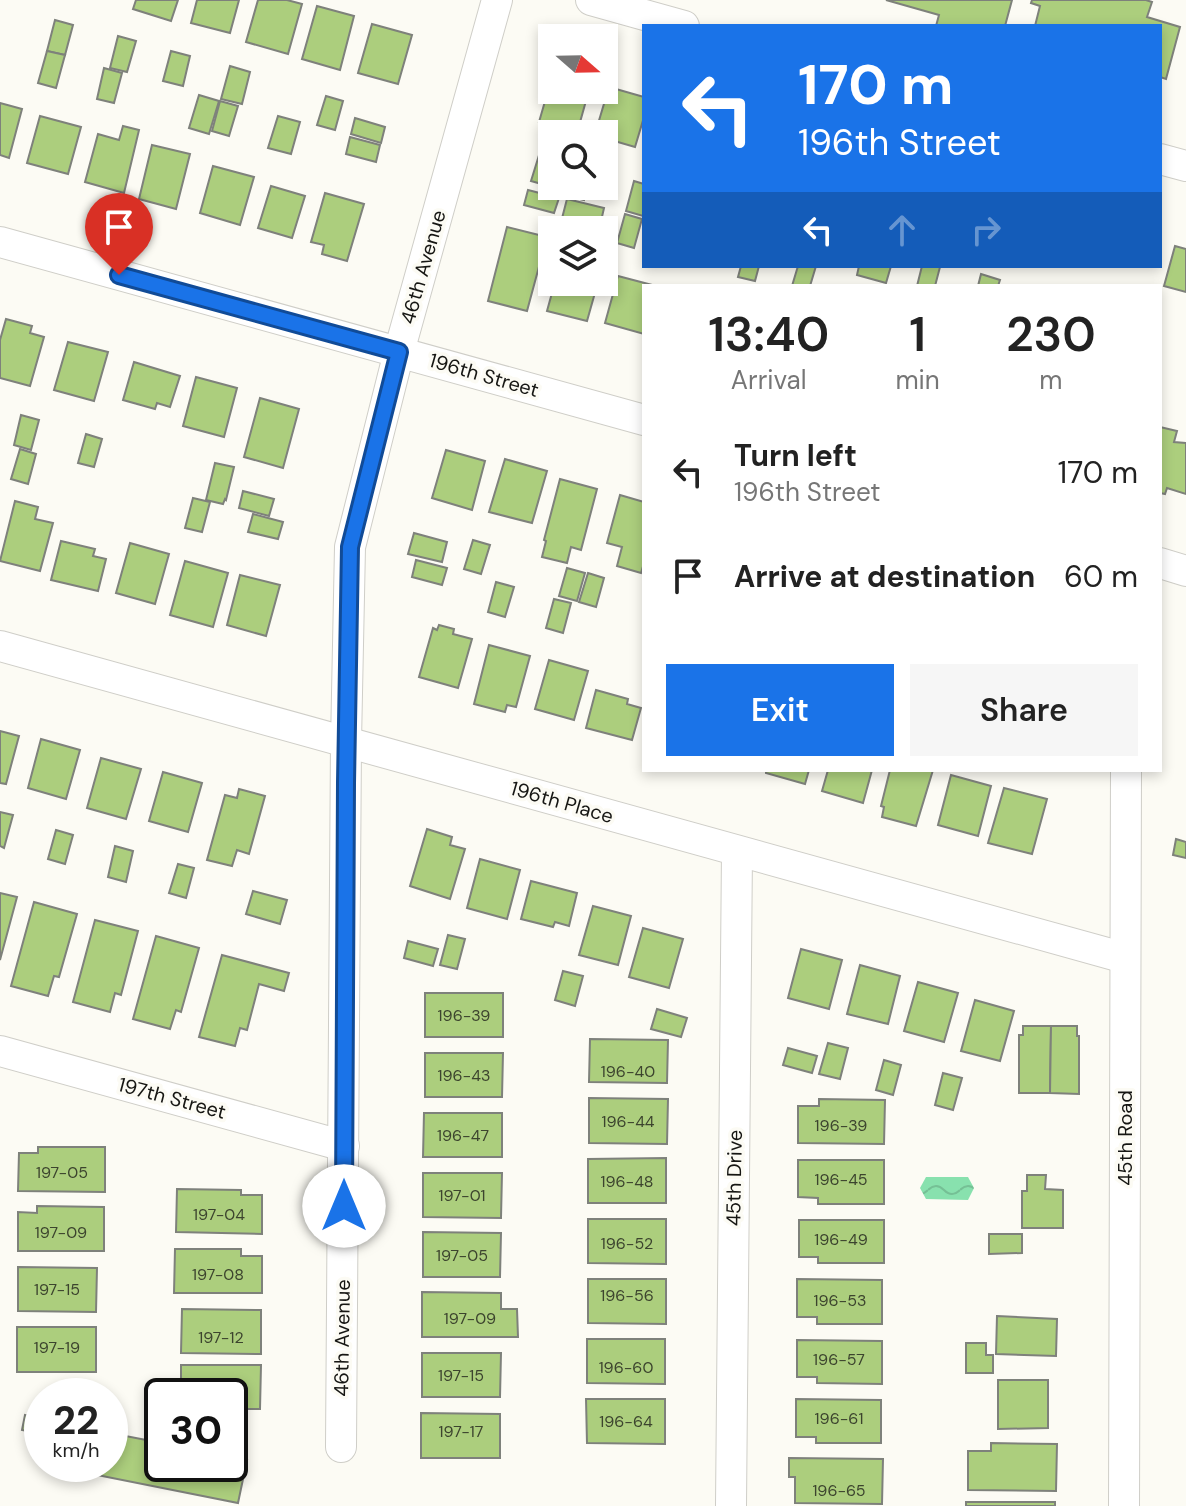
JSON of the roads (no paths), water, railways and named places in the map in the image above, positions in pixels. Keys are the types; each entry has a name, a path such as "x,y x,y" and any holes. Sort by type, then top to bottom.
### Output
{"street":[{"name":"46th Avenue","path":"341,1447 350,547 399,352 497,0"},
{"path":"591,0 677,24"},
{"path":"1162,160 1186,166"},
{"name":"196th Street","path":"0,242 642,419"},
{"path":"1162,564 1186,571"},
{"name":"196th Place","path":"0,646 1125,958"},
{"name":"45th Road","path":"1124,1506 1126,772"},
{"name":"45th Drive","path":"731,1506 737,851"},
{"name":"197th Street","path":"0,1051 344,1146"}],"water":[{"path":"926,1177 968,1177 974,1188 968,1200 926,1199 920,1188"}]}
